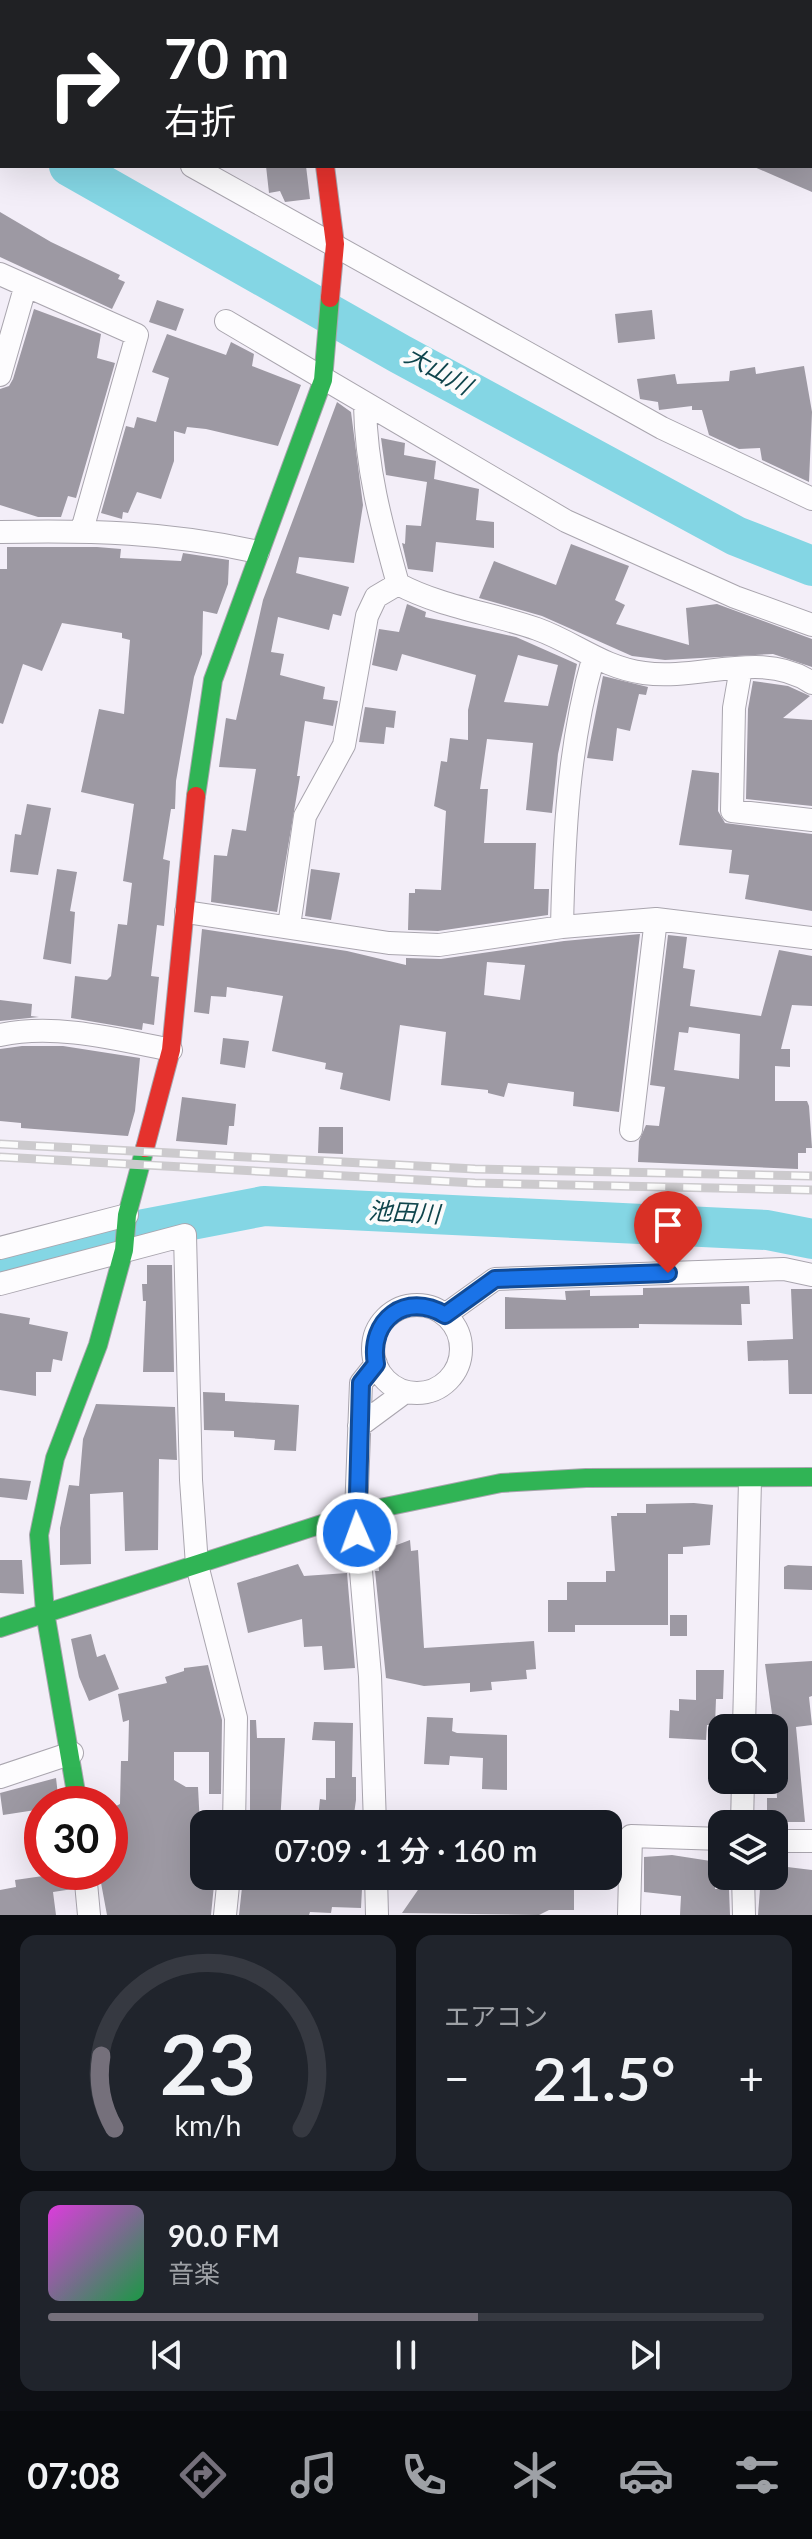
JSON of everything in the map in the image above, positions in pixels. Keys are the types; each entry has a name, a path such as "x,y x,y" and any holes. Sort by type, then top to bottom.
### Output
{"street":[{"path":"196,168 662,428 812,499"},
{"path":"76,1786 45,1612 39,1535 55,1458 98,1345 124,1249 127,1216 171,1050 195,801 213,680 323,379 335,245 325,168"},
{"path":"0,274 25,288 137,335 82,530"},
{"path":"0,375 25,288"},
{"path":"226,321 566,521 735,597 812,625"},
{"path":"365,405 366,451 375,505 398,584 425,598 482,611 542,631 593,659 641,673 667,675 775,666 812,683"},
{"path":"0,532 82,530 193,537 258,552"},
{"path":"289,926 305,816 344,745 367,616 376,597 398,584"},
{"path":"562,927 565,822 578,711 593,659"},
{"path":"741,668 734,708 732,811 812,820"},
{"path":"186,912 389,943 439,945 562,927 656,919 812,938"},
{"path":"631,1130 656,919"},
{"path":"0,1035 15,1032 88,1034 171,1050"},
{"path":"0,1248 127,1216"},
{"path":"0,1284 185,1235 191,1480 197,1565 236,1718 234,1810"},
{"path":"445,1315 495,1279 784,1269 812,1275"},
{"path":"359,1426 405,1392 434,1390 456,1370 461,1341 445,1315 419,1305 392,1313 375,1336 376,1364 382,1376 405,1392"},
{"path":"375,1810 370,1676 356,1513 361,1383 376,1364"},
{"path":"0,1628 356,1513 501,1483 586,1478 750,1480 812,1477"},
{"path":"744,1714 750,1480"},
{"path":"0,1777 72,1753"},
{"path":"629,1915 631,1836 708,1839"},
{"path":"788,1841 812,1841"},
{"path":"87,1890 89,1915"},
{"path":"225,1915 228,1890"},
{"path":"376,1890 377,1915"},
{"path":"743,1890 744,1915"}],"building":[{"path":"266,168 306,168 310,199 285,202 280,191 269,193"},
{"path":"757,168 812,168 812,192"},
{"path":"0,212 51,242 120,275 118,279 125,282 112,309 0,257"},
{"path":"157,300 184,309 176,331 149,322"},
{"path":"34,309 101,334 97,358 115,363 76,498 68,496 61,517 38,517 0,505 0,389 9,386 13,379"},
{"path":"652,310 655,339 618,343 615,314"},
{"path":"167,334 226,355 231,342 254,354 252,366 301,385 278,446 206,429 187,427 185,434 174,431 174,461 161,499 137,492 128,513 123,512 122,519 101,513 126,426 134,428 137,417 156,422 169,378 152,372"},
{"path":"804,366 812,412 809,482 762,460 760,448 739,449 709,435 702,410 692,410 692,406 659,410 658,402 640,399 637,379 675,374 677,384 729,381 730,371 755,367 756,374"},
{"path":"337,402 351,412 363,505 354,563 299,557 296,573 349,587 341,616 333,614 329,630 278,617 271,652 284,654 280,675 325,687 323,699 338,701 333,726 305,721 297,776 300,776 277,912 211,902 214,855 227,856 232,829 246,831 256,769 219,767 226,718 236,720 263,600"},
{"path":"381,438 405,443 404,455 436,461 434,479 479,489 476,520 494,522 494,548 436,542 433,572 408,569 402,543 405,544 406,525 421,526 427,482 386,475"},
{"path":"571,544 629,566 615,600 625,605 616,624 689,645 686,608 717,604 812,639 812,667 773,654 665,660 632,656 542,616 479,598 494,561 556,585"},
{"path":"7,547 97,547 121,549 120,558 181,561 183,553 229,560 228,584 217,614 203,611 202,654 194,677 176,781 175,809 171,809 163,859 170,861 164,926 157,925 151,976 159,977 154,1025 143,1023 142,1030 71,1018 75,976 107,980 111,976 118,924 127,925 132,883 123,881 134,804 81,792 99,709 124,714 130,640 122,638 122,633 62,623 42,671 23,664 3,724 0,723 0,569 7,569"},
{"path":"407,604 426,612 425,617 516,637 577,664 558,754 552,813 526,810 533,743 487,739 480,789 488,789 484,843 536,843 534,889 549,889 548,915 438,931 408,930 409,893 415,893 415,889 441,890 446,811 434,806 441,761 447,762 450,738 468,740 468,710 476,675 402,654 397,671 372,665 379,629 399,632","holes":["518,655 558,665 548,706 504,702"]},
{"path":"603,676 648,687 646,695 639,694 630,731 617,728 613,761 587,758"},
{"path":"753,681 788,686 810,696 783,718 812,720 812,806 746,799 748,709"},
{"path":"365,707 396,711 394,728 386,727 384,744 359,742"},
{"path":"692,770 719,773 718,811 725,823 812,834 812,911 745,899 749,875 729,873 732,850 679,845"},
{"path":"27,804 51,808 38,875 10,872 15,834 21,835"},
{"path":"57,869 77,872 70,911 75,912 71,964 43,959"},
{"path":"311,869 340,873 331,920 305,916"},
{"path":"202,929 347,951 406,965 406,958 441,959 564,941 640,934 619,1112 573,1106 574,1092 508,1083 504,1097 488,1093 488,1090 441,1085 446,1032 400,1025 390,1101 340,1089 343,1073 325,1069 326,1063 272,1051 283,996 227,987 226,997 211,996 209,1014 194,1012","holes":["487,962 525,965 520,1000 484,995"]},
{"path":"668,935 687,937 683,968 695,970 690,1006 761,1016 779,950 812,956 812,1006 792,1005 781,1049 790,1049 790,1067 775,1066 775,1101 807,1101 809,1106 812,1148 806,1148 806,1153 798,1153 798,1169 638,1162 639,1141 646,1125 659,1126 665,1087 650,1085","holes":["689,1027 740,1034 739,1079 674,1070 679,1032 688,1033"]},
{"path":"0,1000 32,1004 31,1016 39,1017 0,1021"},
{"path":"223,1038 249,1041 245,1068 220,1064"},
{"path":"63,1046 140,1058 135,1111 128,1136 21,1128 21,1123 0,1121 0,1049"},
{"path":"182,1097 236,1104 234,1126 229,1126 227,1145 176,1141"},
{"path":"319,1127 343,1127 343,1154 318,1153"},
{"path":"147,1265 172,1265 174,1372 143,1372 146,1301 143,1301 142,1284 147,1284"},
{"path":"749,1286 750,1304 741,1304 742,1325 639,1324 639,1328 505,1329 505,1297 566,1300 565,1291 590,1290 590,1296 643,1295 643,1288"},
{"path":"791,1289 812,1289 812,1394 789,1394 788,1360 748,1361 747,1341 793,1339"},
{"path":"0,1313 30,1318 29,1324 68,1332 62,1361 53,1359 51,1372 36,1372 36,1396 0,1390"},
{"path":"203,1392 225,1393 225,1401 299,1405 296,1451 274,1450 275,1440 234,1437 234,1431 204,1430"},
{"path":"96,1404 175,1407 177,1460 159,1459 158,1550 125,1551 123,1492 90,1494 91,1564 60,1565 60,1528 69,1485 79,1486 83,1439"},
{"path":"0,1478 31,1481 27,1500 0,1497"},
{"path":"646,1504 713,1505 710,1545 683,1547 683,1554 668,1554 668,1625 575,1625 575,1632 548,1632 548,1600 567,1600 567,1582 606,1582 606,1571 615,1571 611,1516 617,1516 617,1513 646,1513"},
{"path":"410,1540 411,1551 418,1550 424,1648 534,1641 536,1669 526,1670 527,1679 491,1682 492,1690 470,1692 470,1683 424,1686 386,1678 375,1571 379,1571 378,1552"},
{"path":"0,1560 22,1560 24,1594 0,1593"},
{"path":"298,1564 304,1576 347,1573 355,1668 324,1670 322,1646 304,1647 302,1619 248,1633 237,1583"},
{"path":"812,1566 812,1590 784,1589 784,1567"},
{"path":"670,1615 687,1615 687,1636 670,1636"},
{"path":"91,1634 97,1657 105,1654 119,1689 89,1701 79,1677 71,1639"},
{"path":"812,1661 812,1696 809,1697 812,1725 796,1727 805,1822 788,1822 788,1810 767,1810 767,1798 788,1794 788,1714 772,1714 765,1664"},
{"path":"208,1665 222,1720 221,1794 209,1794 209,1752 174,1752 174,1780 186,1787 198,1787 199,1810 190,1810 190,1890 214,1890 211,1915 107,1915 102,1890 128,1890 128,1786 120,1786 121,1761 128,1761 129,1720 123,1722 118,1694 167,1683 165,1677 184,1671 184,1668"},
{"path":"696,1670 724,1670 723,1699 716,1699 715,1714 708,1714 706,1740 669,1738 670,1710 679,1711 679,1699 696,1700"},
{"path":"427,1717 453,1718 452,1731 457,1733 507,1735 507,1790 482,1789 483,1758 450,1756 449,1765 424,1764"},
{"path":"250,1720 256,1720 257,1738 285,1738 281,1810 250,1810"},
{"path":"314,1722 353,1723 355,1810 319,1810 320,1799 326,1800 326,1778 335,1778 335,1741 312,1740"},
{"path":"56,1778 57,1786 26,1786"},
{"path":"24,1787 24,1812 3,1815 0,1793"},
{"path":"672,1855 708,1861 708,1890 729,1890 730,1915 680,1915 681,1896 644,1892 644,1857"},
{"path":"788,1867 812,1870 812,1915 758,1915 760,1890 788,1890"},
{"path":"24,1879 24,1890 66,1890 53,1892 56,1915 0,1915 0,1890 16,1887 15,1880"},
{"path":"242,1890 362,1890 361,1908 332,1907 331,1913 310,1912 309,1915 239,1915"},
{"path":"418,1890 574,1890 574,1910 549,1910 539,1915 402,1913"}],"waterway":[{"name":"大山川","path":"73,168 400,354 736,536 812,566"},
{"name":"池田川","path":"0,1261 82,1241 264,1206 767,1230 812,1239"}],"railway":[{"path":"0,1144 475,1169 812,1176"},
{"path":"0,1157 475,1183 812,1190"}],"traffic: fast":[{"path":"196,796 213,680 323,380 330,298"},
{"path":"75,1786 45,1612 39,1535 55,1458 98,1345 124,1250 127,1215 145,1148"},
{"path":"0,1628 356,1513 501,1483 586,1478 812,1477"}],"traffic: jam":[{"path":"325,168 335,244 330,298"},
{"path":"145,1148 171,1050 196,796"}],"route":[{"path":"357,1533 361,1383 376,1364 373,1350 375,1336 392,1313 419,1305 445,1315 495,1279 668,1273"}]}
